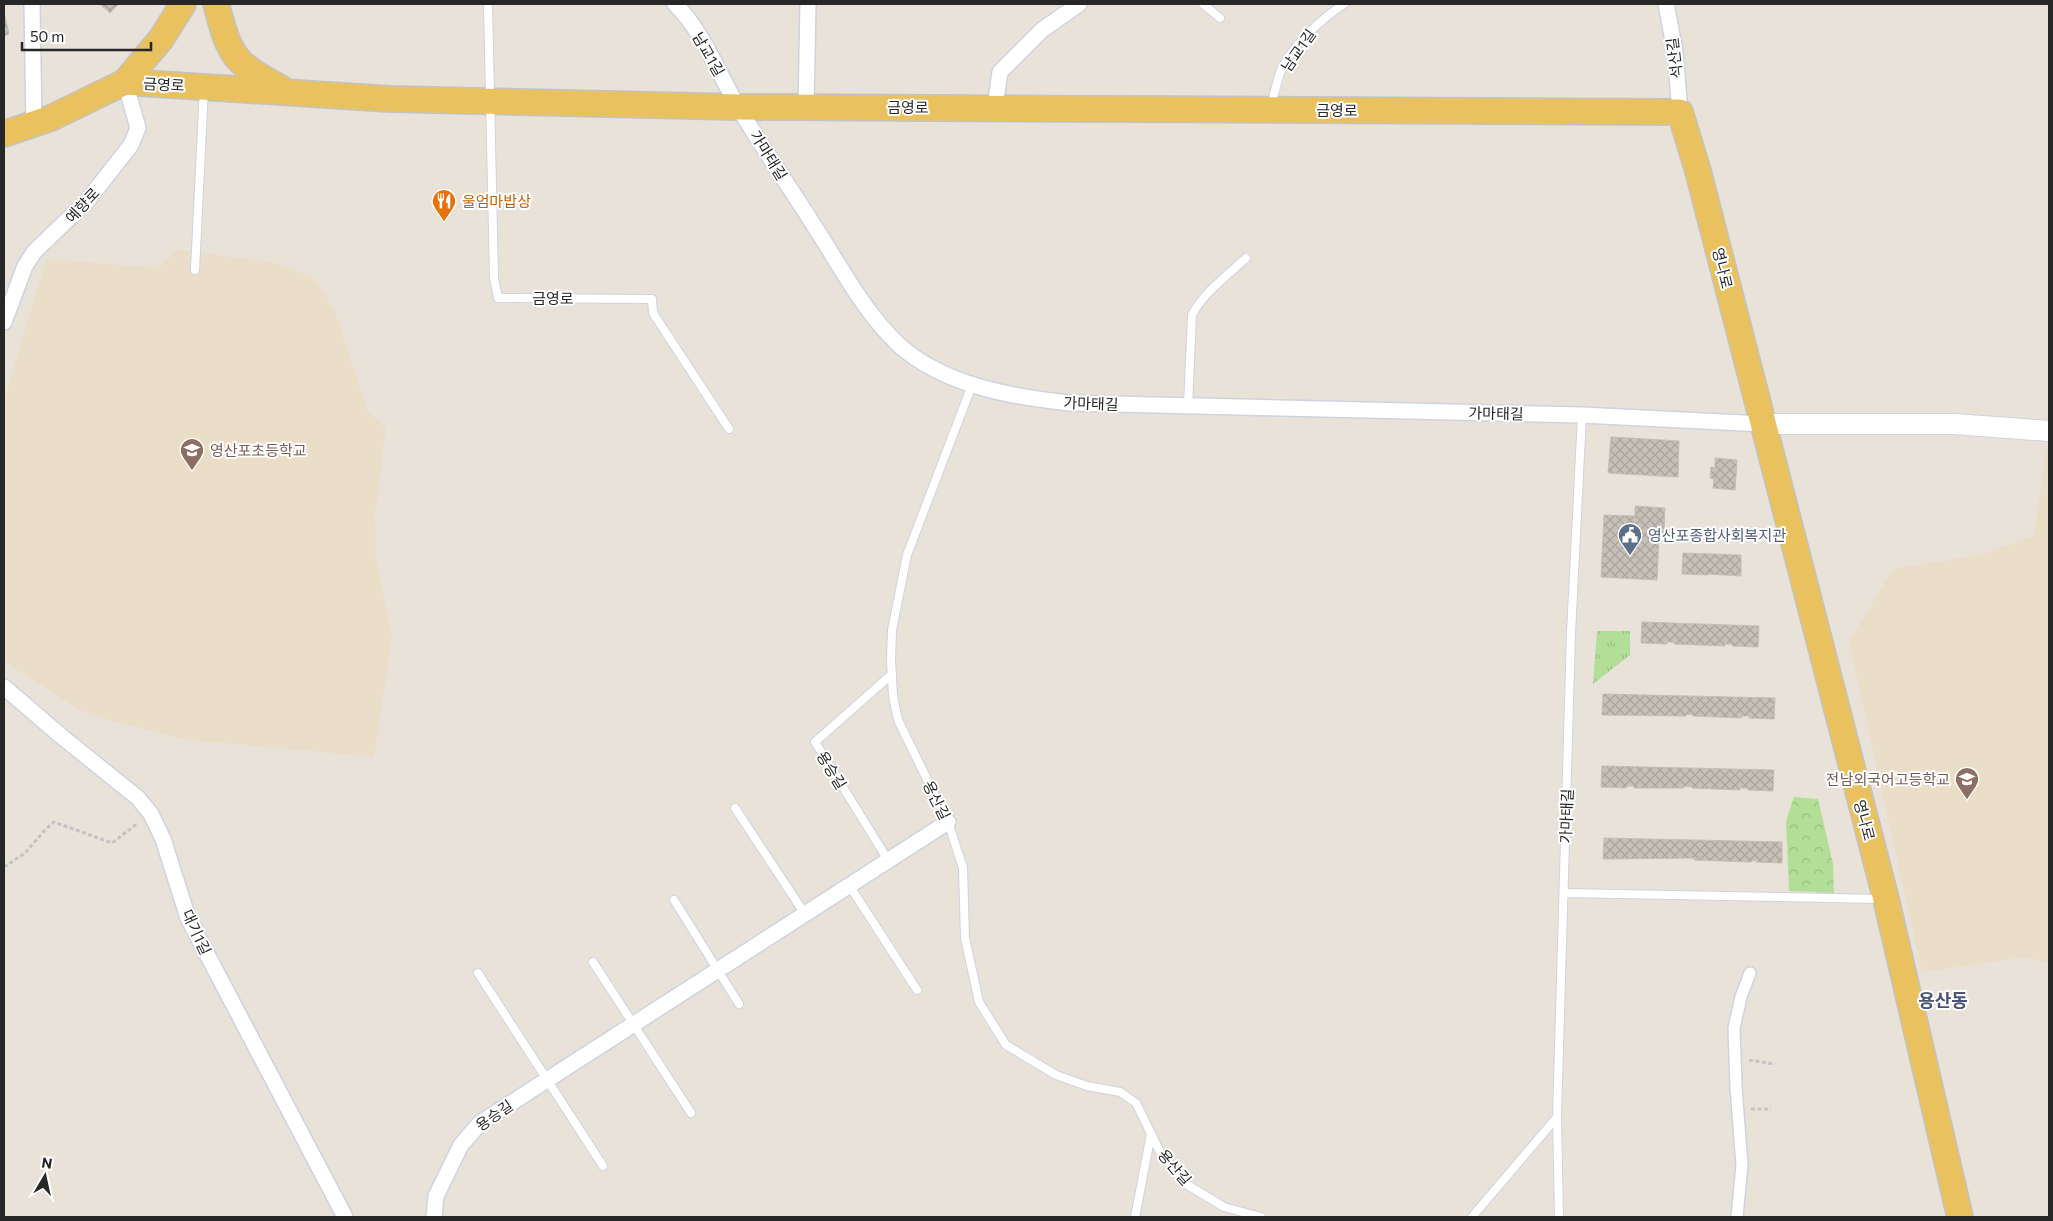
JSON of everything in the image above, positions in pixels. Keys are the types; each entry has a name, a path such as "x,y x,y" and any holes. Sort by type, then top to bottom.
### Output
{"main road":[{"path":"4,134 34,125 125,82 161,39 183,4"},
{"path":"216,4 226,38 234,54 254,72 289,92"},
{"name":"금영로","path":"125,82 390,99 739,107 1680,112"},
{"name":"영나로","path":"1680,112 1698,171 1886,899 1960,1217"}],"street":[{"path":"32,4 34,125"},
{"name":"남교1길","path":"675,4 691,23 739,107"},
{"path":"806,107 808,4"},
{"path":"995,107 1000,72 1042,30 1079,4"},
{"name":"석산길","path":"1666,4 1675,52 1680,112"},
{"name":"예향로","path":"4,322 26,266 34,252 87,201 131,144 138,128 125,82"},
{"name":"가마태길","path":"739,107 863,302 884,329 915,357 948,375 972,385 1028,399 1052,402 1582,415 1762,424"},
{"path":"1762,424 1954,424 2049,431"},
{"name":"대기1길","path":"4,686 61,736 138,798 151,814 163,839 188,918 345,1217"},
{"name":"용승길","path":"434,1217 436,1196 461,1144 480,1123 948,822"},
{"path":"1737,1217 1742,1165 1737,1109 1734,1028 1741,997 1750,973"}],"lane":[{"path":"488,4 491,101"},
{"path":"1203,4 1220,18"},
{"name":"남교1길","path":"1270,110 1282,68 1310,30 1327,15 1344,4"},
{"name":"금영로","path":"195,270 204,87"},
{"name":"금영로","path":"491,101 494,278 498,298 652,298 653,314 729,429"},
{"path":"1188,406 1192,315 1204,297 1246,258"},
{"name":"용산길","path":"972,385 907,554 892,630 892,674 893,696 898,720 948,822 963,868 965,938 979,1002 1006,1045 1056,1075 1087,1086 1120,1092 1136,1103 1160,1152 1186,1184 1224,1207 1261,1217"},
{"name":"가마태길","path":"1558,1217 1557,1117 1571,634 1582,415"},
{"name":"용승길","path":"888,860 815,742 892,674"},
{"path":"735,808 804,914"},
{"path":"849,885 917,990"},
{"path":"1564,893 1886,899"},
{"path":"674,900 739,1004"},
{"path":"593,962 691,1113"},
{"path":"478,973 603,1166"},
{"path":"1472,1217 1557,1117"},
{"name":"용산길","path":"1135,1217 1151,1134"}],"path":[{"path":"4,867 25,853 54,822 112,843 151,814"},
{"path":"1737,1109 1771,1109"}],"shaded area":[{"name":"영산포초등학교","path":"177,249 276,263 314,278 335,311 368,412 386,428 375,515 376,559 392,637 374,757 181,739 84,713 4,661 4,401 46,259 158,268"},
{"name":"전남외국어고등학교","path":"2046,450 2049,450 2049,963 2026,957 1922,972 1849,642 1893,569 1979,555 2034,536"}],"green space":[{"path":"1597,631 1630,631 1630,655 1593,684"},
{"path":"1794,797 1818,799 1833,864 1834,893 1789,891 1786,821"}],"building":[{"path":"100,4 119,4 110,13"},
{"path":"4,12 9,34 4,36"},
{"path":"1611,437 1679,441 1678,477 1608,473"},
{"path":"1715,458 1737,460 1735,490 1713,488 1714,479 1710,478 1711,467 1715,468"},
{"name":"영산포종합사회복지관","path":"1635,506 1665,508 1664,534 1659,534 1657,580 1601,577 1604,515 1635,516"},
{"path":"1683,553 1741,555 1741,576 1682,574"},
{"path":"1642,622 1759,626 1758,647 1732,646 1732,644 1725,644 1725,646 1674,644 1674,642 1667,642 1667,644 1641,643"},
{"path":"1603,694 1775,698 1774,719 1749,718 1749,716 1742,716 1741,718 1693,716 1686,714 1686,716 1602,715"},
{"path":"1602,766 1774,770 1773,791 1748,790 1748,788 1740,788 1740,790 1684,786 1684,788 1601,787"},
{"path":"1604,838 1782,842 1782,863 1756,862 1756,860 1749,862 1694,860 1694,858 1603,859"}],"place":[{"name":"울엄마밥상","path":"444,222"},
{"name":"영산포초등학교","path":"192,471"},
{"name":"영산포종합사회복지관","path":"1630,556"},
{"name":"전남외국어고등학교","path":"1967,800"}],"district":[{"name":"용산동","path":"1943,1000"}]}
